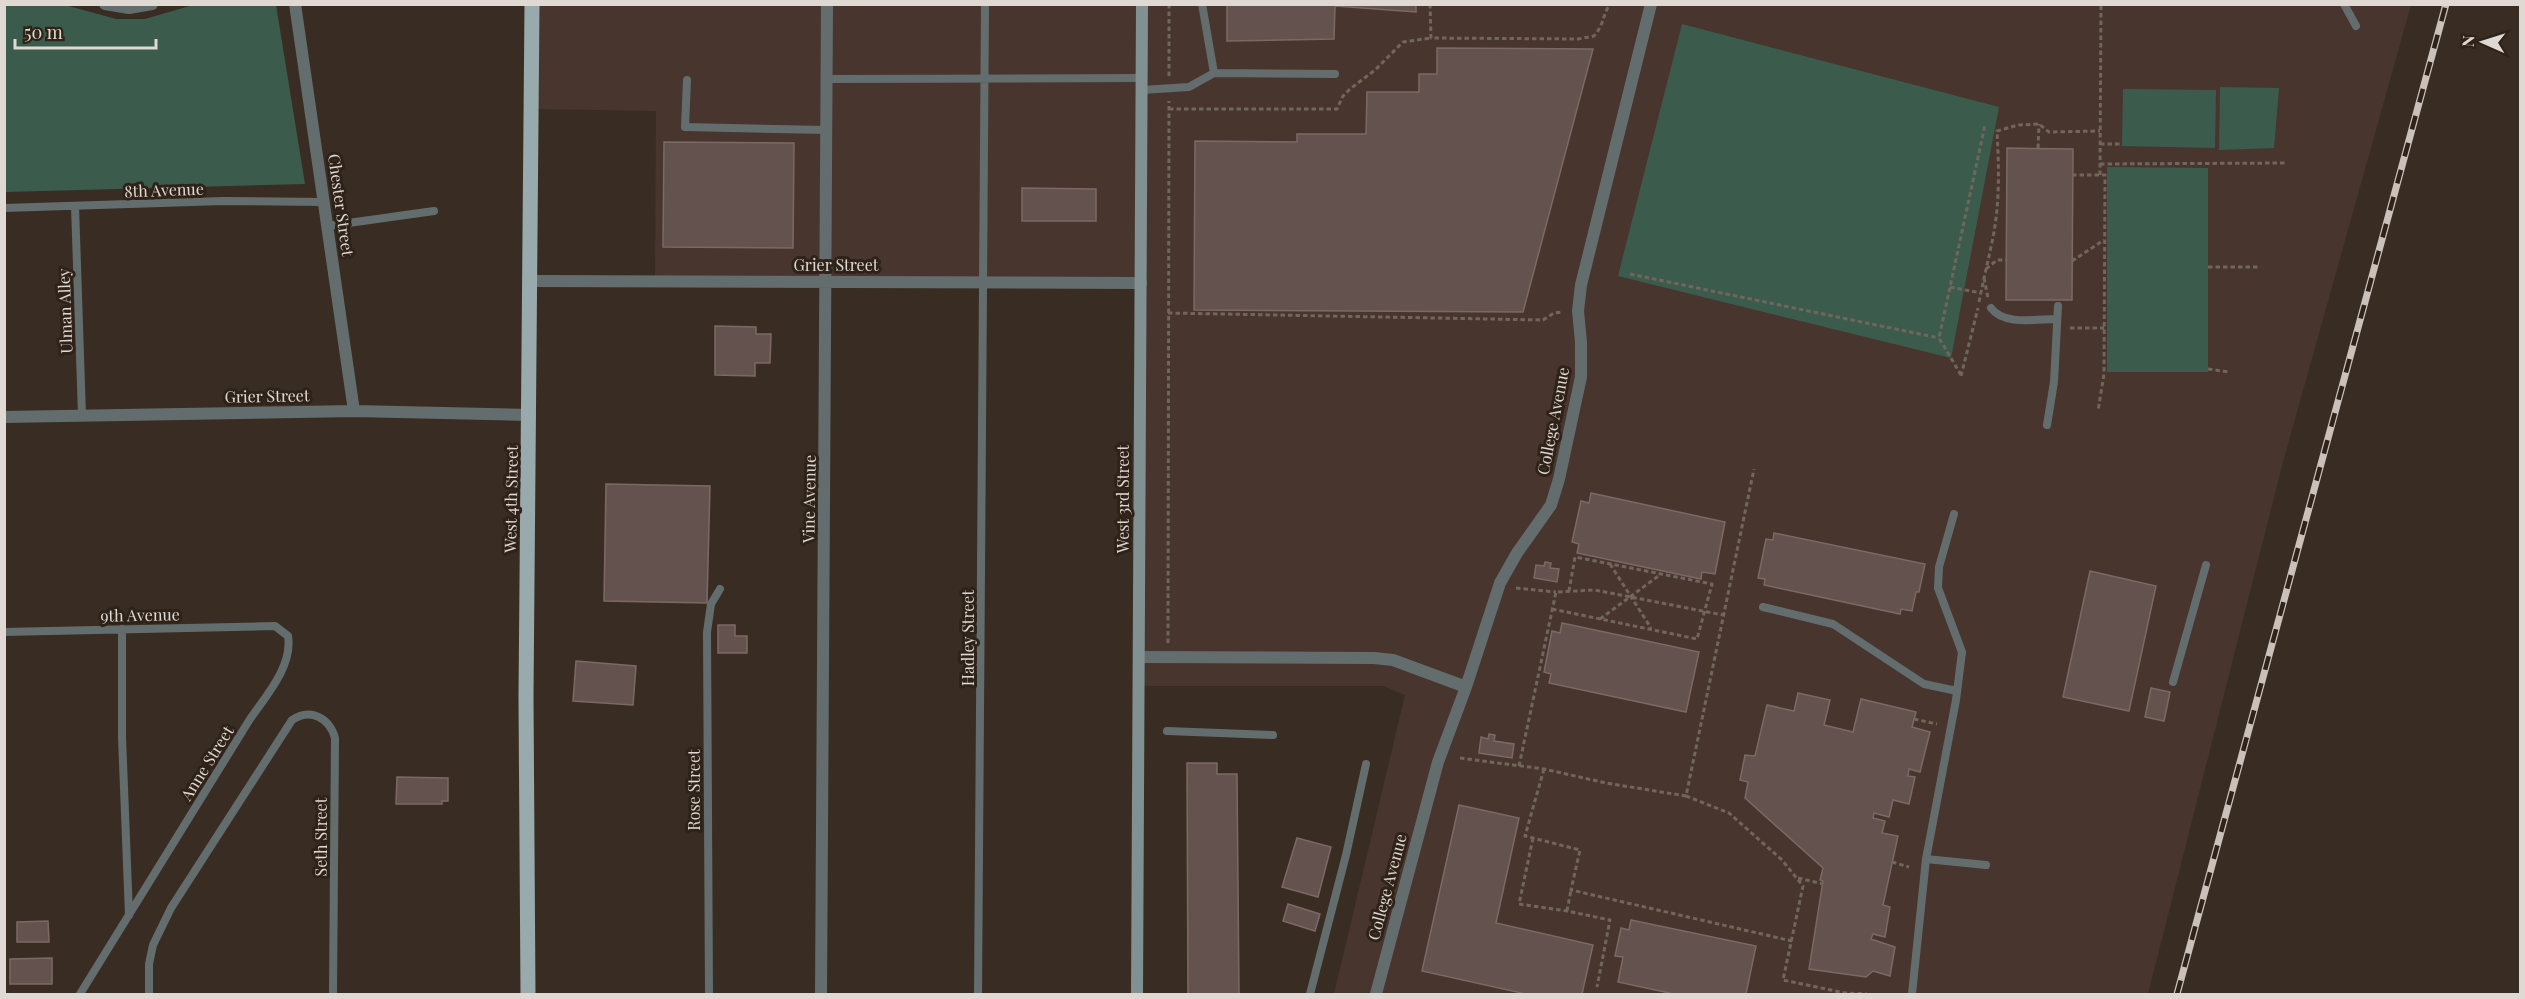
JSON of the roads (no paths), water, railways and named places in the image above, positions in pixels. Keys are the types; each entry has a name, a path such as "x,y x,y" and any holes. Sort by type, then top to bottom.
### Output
{"main road":[{"name":"West 4th Street","path":"528,994 526,697 532,4"},
{"name":"West 3rd Street","path":"1137,994 1142,4"}],"street":[{"path":"105,4 129,8 152,4"},
{"name":"Chester Street","path":"295,4 354,411"},
{"name":"Vine Avenue","path":"821,994 827,4"},
{"name":"College Avenue","path":"1376,994 1438,762 1466,687 1500,583 1517,553 1551,506 1559,478 1581,377 1578,311 1581,285 1651,4"},
{"name":"Grier Street","path":"531,281 1141,283"},
{"name":"Grier Street","path":"4,417 354,411 530,415"},
{"path":"1139,657 1383,659 1393,660 1466,687"}],"lane":[{"name":"Hadley Street","path":"978,994 985,4"},
{"path":"1202,4 1214,73"},
{"path":"2344,4 2356,26"},
{"path":"827,79 984,77 1142,84 1169,90 1189,87 1214,73 1335,74"},
{"path":"687,80 685,127 827,130"},
{"name":"8th Avenue","path":"4,208 223,201 324,202"},
{"name":"Ulman Alley","path":"75,206 82,415"},
{"path":"327,226 434,211"},
{"path":"2047,425 2054,382 2058,306"},
{"path":"1991,308 1995,315 2007,319 2057,319"},
{"path":"1912,994 1926,859 1957,692 1960,644 1938,588 1939,567 1954,514"},
{"path":"2173,682 2206,564"},
{"name":"Rose Street","path":"709,994 707,632 711,604 720,589"},
{"path":"1764,607 1833,624 1924,684 1957,692"},
{"name":"9th Avenue","path":"4,632 275,626"},
{"name":"Anne Street","path":"80,994 277,679 289,645 288,636 275,626"},
{"path":"122,629 122,737 129,915"},
{"name":"Seth Street","path":"149,994 149,964 153,945 171,908 292,720 301,714 322,717 329,724 335,738 333,994"},
{"path":"1167,731 1273,735"},
{"path":"1310,994 1349,842 1366,764"},
{"path":"1926,859 1986,865"}],"railway":[{"path":"2177,994 2446,4"}]}
